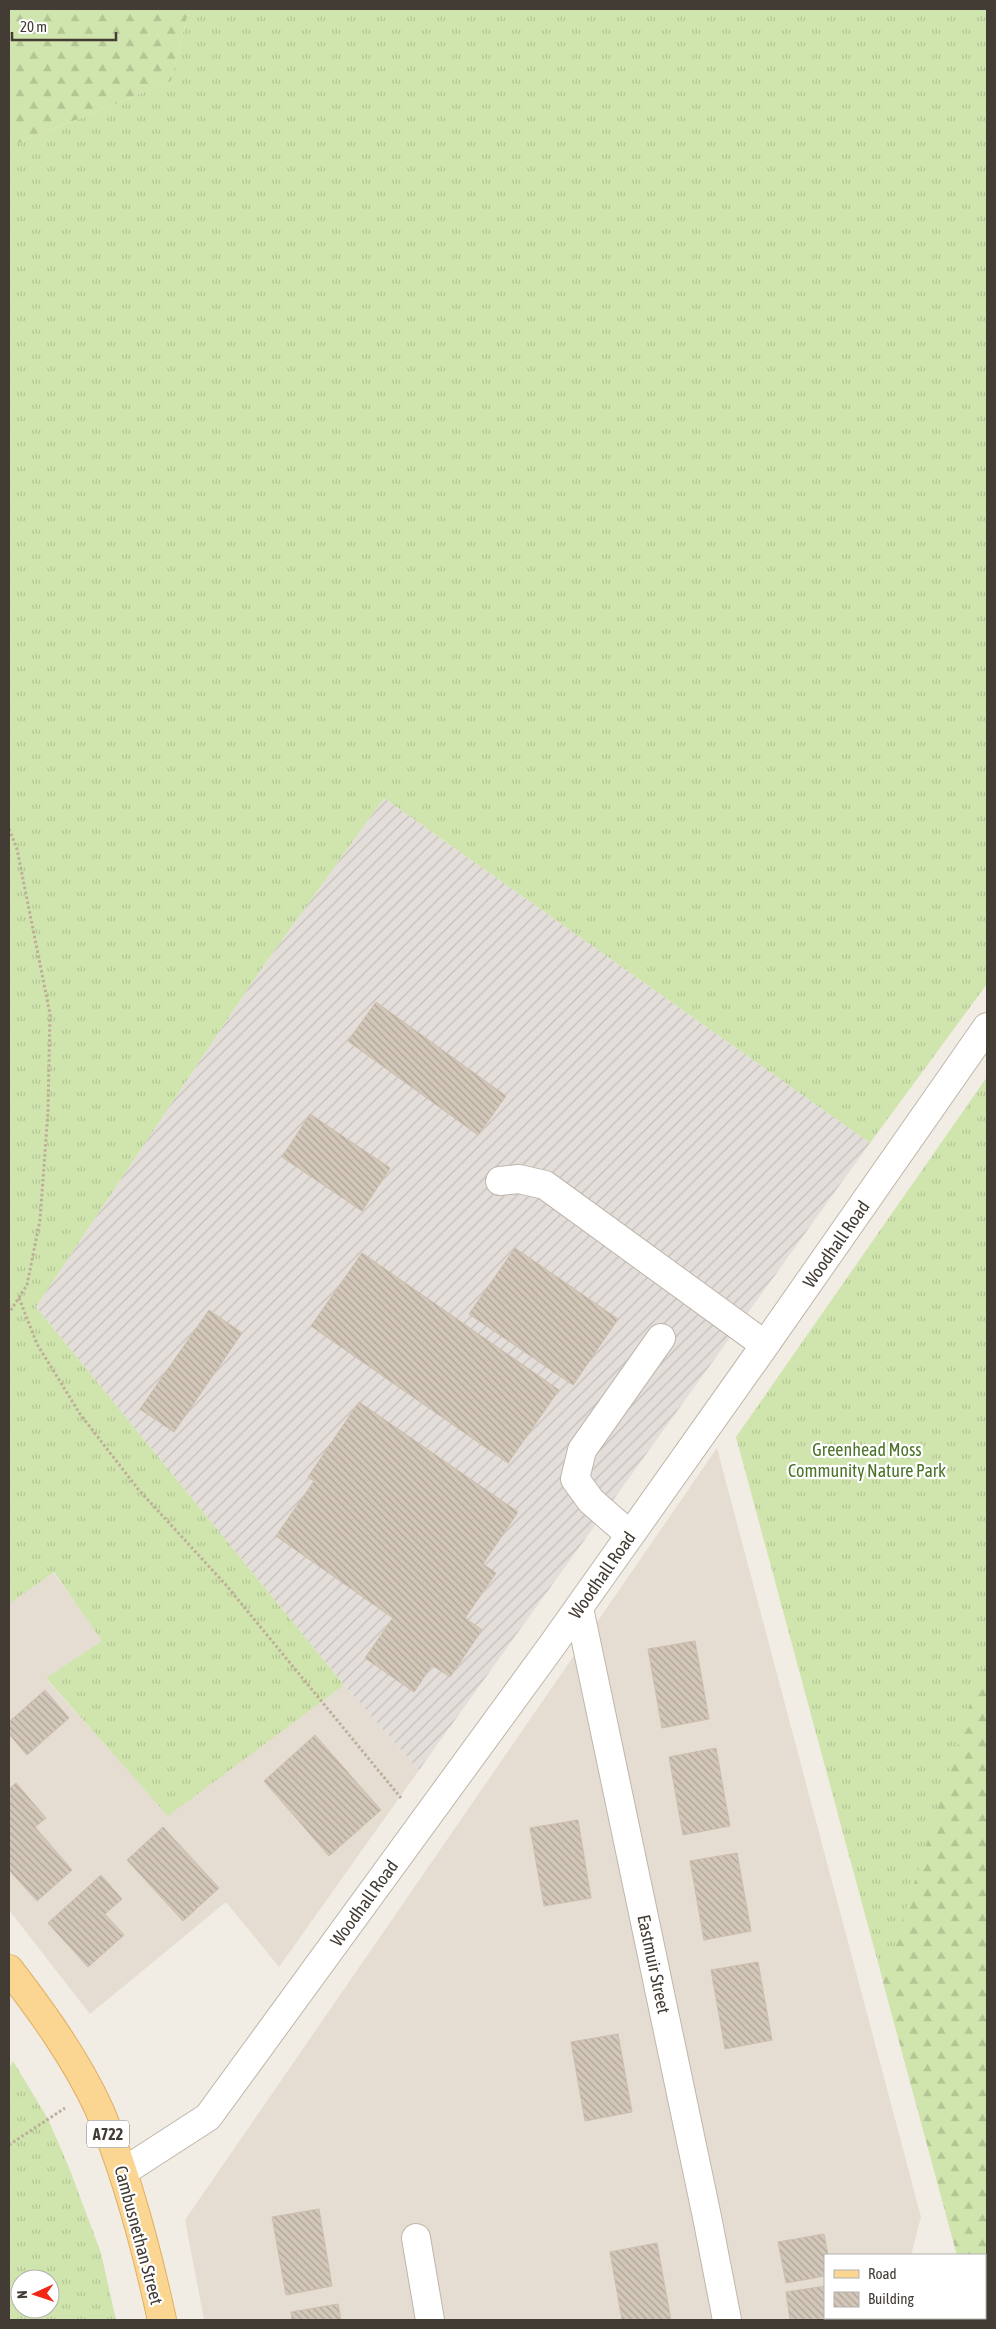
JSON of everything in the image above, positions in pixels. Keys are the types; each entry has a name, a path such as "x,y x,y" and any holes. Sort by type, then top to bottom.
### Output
{"main road":[{"name":"Cambusnethan Street","path":"9,1969 33,1999 98,2108 123,2172 162,2320"}],"street":[{"name":"Woodhall Road","path":"123,2172 208,2117 579,1608 766,1345 987,1027"},
{"path":"500,1181 519,1179 545,1185 766,1345"},
{"path":"630,1536 591,1501 575,1479 582,1450 661,1338"},
{"name":"Eastmuir Street","path":"579,1608 727,2320"},
{"path":"416,2238 430,2320"}],"path":[{"path":"9,829 17,849 50,1014 48,1112 40,1220 28,1285 9,1313"},
{"path":"19,1298 37,1344 80,1414 138,1489 226,1585 422,1824"},
{"path":"9,2145 89,2092"}],"shaded area":[{"path":"384,798 870,1143 419,1770 344,1685 36,1307 257,975"},
{"path":"717,1448 921,2217 911,2254 824,2254 824,2319 894,2320 204,2320 185,2220"},
{"path":"53,1572 103,1641 46,1679 168,1815 344,1685 419,1770 279,1967 226,1902 90,2014 9,1910 9,1604"}],"green space":[{"path":"9,9 189,9 171,81 9,147"},
{"path":"189,9 987,9 987,984 870,1143 384,798 257,975 36,1307 344,1685 168,1816 46,1678 102,1641 54,1572 9,1604 9,147 171,81"},
{"name":"Greenhead Moss Community Nature Park","path":"987,1077 987,2320 974,2319 986,2319 986,2254 957,2254 736,1437"},
{"path":"987,1663 987,2320 974,2319 986,2319 986,2254 957,2254 883,1982 974,1693"},
{"path":"13,2061 48,2119 68,2165 101,2253 116,2320 9,2320 9,2069"}],"building":[{"path":"376,1002 506,1096 478,1135 348,1041"},
{"path":"310,1114 390,1168 362,1211 282,1157"},
{"path":"515,1248 618,1319 573,1385 469,1314"},
{"path":"362,1253 559,1390 508,1463 311,1326"},
{"path":"209,1310 242,1333 174,1432 140,1409"},
{"path":"359,1402 518,1512 483,1564 496,1573 465,1618 482,1630 450,1677 432,1665 414,1692 365,1658 393,1618 276,1536 314,1481 308,1477"},
{"path":"695,1641 709,1719 662,1728 648,1649"},
{"path":"45,1690 69,1718 27,1755 9,1734 9,1722"},
{"path":"315,1735 381,1810 329,1856 264,1781"},
{"path":"716,1748 730,1826 683,1835 669,1757"},
{"path":"16,1783 46,1818 35,1827 72,1870 37,1901 9,1870 9,1789"},
{"path":"578,1820 591,1898 544,1906 530,1828"},
{"path":"163,1827 219,1888 183,1921 127,1860"},
{"path":"737,1853 751,1931 704,1940 690,1861"},
{"path":"101,1875 122,1899 105,1914 124,1935 88,1967 48,1923"},
{"path":"758,1962 772,2040 725,2049 711,1970"},
{"path":"618,2034 632,2112 585,2121 571,2042"},
{"path":"319,2209 332,2286 286,2295 272,2217"},
{"path":"824,2234 828,2254 824,2254 824,2276 786,2283 778,2242"},
{"path":"657,2243 671,2320 622,2320 610,2252"},
{"path":"824,2286 824,2319 839,2320 790,2320 786,2292"},
{"path":"338,2304 341,2320 292,2320 291,2312"}]}
